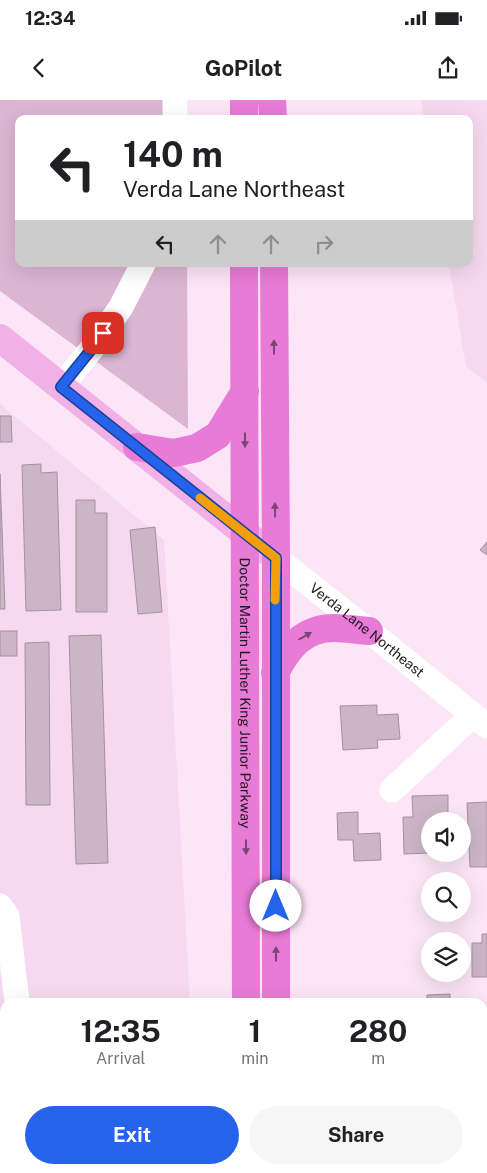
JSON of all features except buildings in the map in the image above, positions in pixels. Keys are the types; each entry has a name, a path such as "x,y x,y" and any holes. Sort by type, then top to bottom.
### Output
{"highway":[{"path":"244,100 244,115"},
{"path":"272,100 272,115"},
{"name":"Doctor Martin Luther King Junior Parkway","path":"244,267 246,998"},
{"name":"Doctor Martin Luther King Junior Parkway","path":"274,267 276,998"},
{"path":"137,447 174,453 197,448 218,435 245,391"},
{"path":"275,673 283,656 302,636 317,630 333,628 369,631"}],"main road":[{"name":"Verda Lane Northeast","path":"0,338 276,558"}],"street":[{"path":"174,115 176,100"},
{"path":"61,387 94,346 120,307 141,267"},
{"name":"Verda Lane Northeast","path":"276,558 480,721"},
{"path":"392,790 480,721"},
{"path":"0,906 7,916 17,998"}],"shaded area":[{"path":"0,100 186,100 186,115 15,115 15,267 187,267 188,429 0,291"},
{"path":"421,100 487,100 487,383 466,366 450,267 473,267 473,115 423,115"},
{"path":"0,404 164,540 190,998 0,998"}],"slow traffic":[{"path":"200,498 276,558 275,600"}],"route":[{"path":"103,333 61,387 276,558 276,906"}]}
